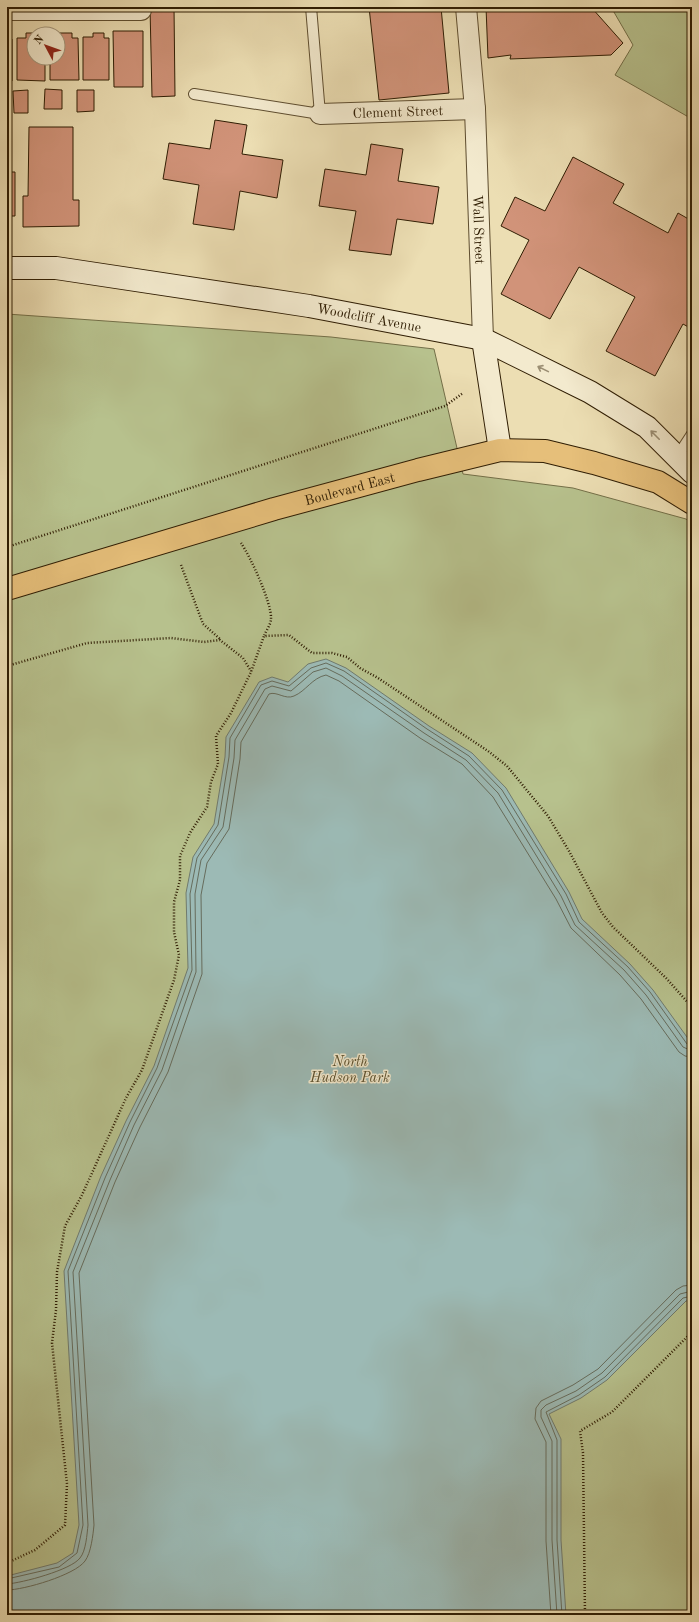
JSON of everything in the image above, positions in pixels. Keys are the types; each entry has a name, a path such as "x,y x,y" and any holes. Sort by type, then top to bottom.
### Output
{"main road":[{"name":"Woodcliff Avenue","path":"7,268 56,268 309,306 483,339 590,392 647,426 685,465"},
{"name":"Wall Street","path":"483,339 500,450"},
{"name":"Boulevard East","path":"7,589 274,508 500,450 545,451 594,463 658,482 692,503"}],"street":[{"name":"Wall Street","path":"466,7 475,109 483,339"},
{"path":"7,10 141,10"},
{"name":"Clement Street","path":"320,114 475,109"}],"lane":[{"path":"194,94 320,114 311,7"},
{"path":"685,465 692,434"}],"path":[{"path":"7,546 445,406 463,393"},
{"path":"7,1563 35,1550 64,1525 67,1484 52,1343 56,1310 57,1272 66,1226 92,1175 126,1098 142,1070 174,980 179,955 174,932 174,902 180,880 180,856 190,833 207,806 211,782 218,764 216,736 231,713 251,672 271,618 251,557 240,541"},
{"path":"181,565 203,624 243,658 251,672"},
{"path":"264,636 289,635 312,653 332,653 346,657 360,668 378,678 488,750 507,766 548,816 569,850 602,913 692,1007"},
{"path":"7,666 87,643 171,638 204,642 220,640"},
{"path":"585,1615 583,1453 580,1431 612,1412 692,1332"}],"green space":[{"path":"611,7 692,7 692,119 615,75 633,45"},
{"name":"North Hudson Park","path":"7,314 331,337 434,349 463,474 573,488 686,519 692,523 692,1615 7,1615"}],"water":[{"path":"326,659 346,668 429,726 472,753 506,788 569,892 582,919 630,964 653,990 692,1044 692,1300 686,1301 607,1380 581,1398 549,1414 561,1439 561,1540 566,1615 7,1615 7,1576 57,1563 73,1553 79,1525 64,1271 101,1176 126,1121 154,1066 188,968 186,893 193,857 214,824 225,757 226,737 259,682 272,677 288,682 308,664"}],"building":[{"path":"150,7 174,7 175,96 152,97"},
{"path":"369,7 441,7 449,93 379,100"},
{"path":"486,7 591,7 623,43 611,55 510,59 511,55 488,58"},
{"path":"113,31 143,31 143,87 114,87"},
{"path":"66,33 72,33 72,38 78,38 79,80 50,80 50,66 66,66"},
{"path":"93,33 104,33 104,38 109,38 109,80 83,80 83,37 93,37"},
{"path":"17,38 26,38 26,66 45,66 45,81 17,80"},
{"path":"7,39 12,39 12,81 7,81"},
{"path":"45,89 62,90 62,109 44,109"},
{"path":"28,90 28,113 14,113 13,91"},
{"path":"77,90 94,90 94,111 77,112"},
{"path":"215,120 247,125 242,154 283,160 277,198 240,191 234,230 193,224 199,185 163,179 169,143 210,149"},
{"path":"29,127 73,127 73,200 79,200 79,226 23,227 23,196 28,196"},
{"path":"371,144 403,149 398,181 439,187 433,224 397,219 391,255 349,250 356,211 319,206 325,169 366,175"},
{"path":"573,157 624,184 613,203 668,233 678,213 692,221 692,329 683,324 655,376 606,351 635,297 579,267 550,319 501,294 529,240 501,226 515,197 545,211"},
{"path":"7,172 15,172 15,216 7,216"}]}
